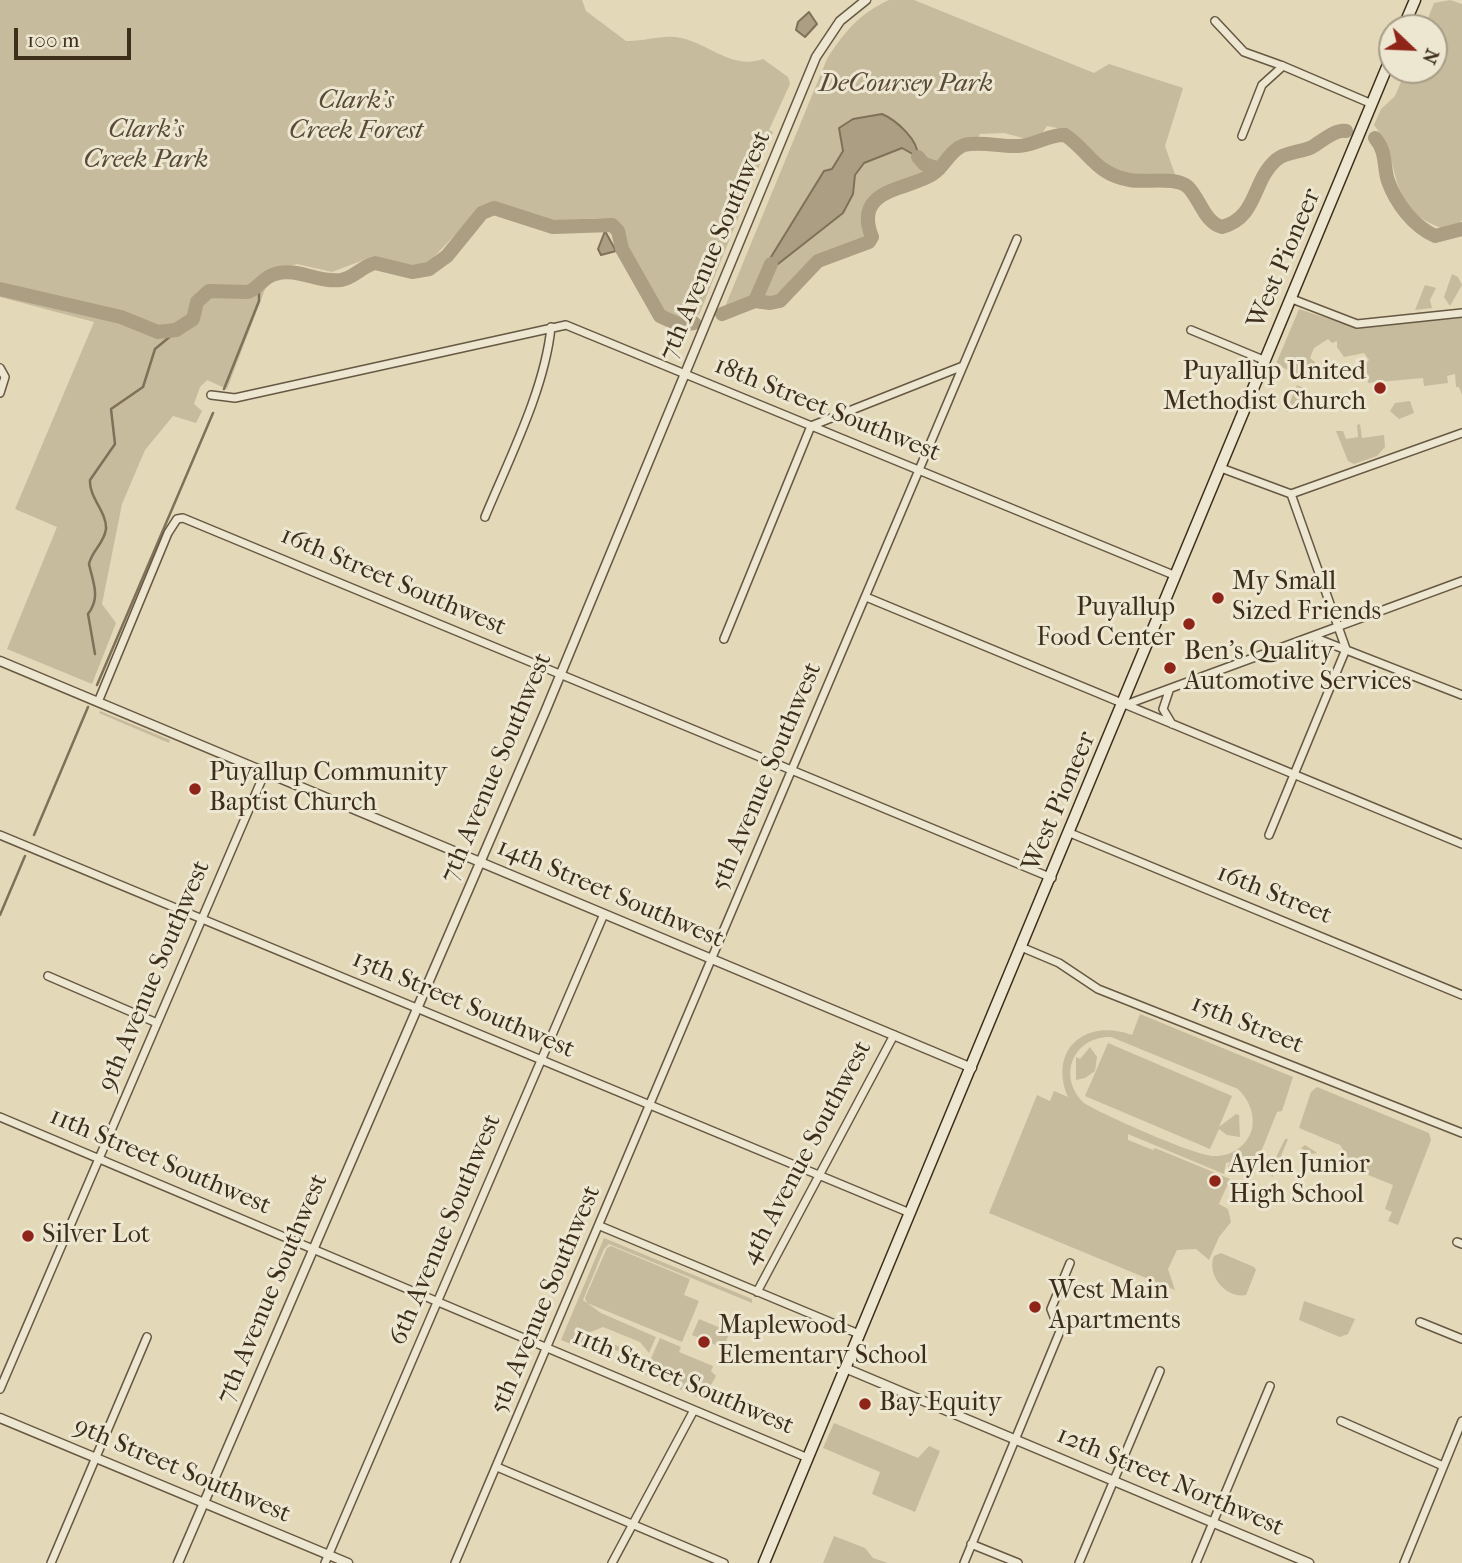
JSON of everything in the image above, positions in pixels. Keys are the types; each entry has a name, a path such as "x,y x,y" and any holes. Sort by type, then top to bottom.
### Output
{"main road":[{"name":"West Pioneer","path":"764,1563 1124,706 1380,84"}],"street":[{"name":"7th Avenue Southwest","path":"178,1563 560,675 822,44 839,21 866,0"},
{"path":"1215,21 1244,52 1372,104"},
{"path":"1242,136 1267,78 1283,66"},
{"name":"5th Avenue Southwest","path":"454,1563 548,1349 1017,239"},
{"path":"1292,299 1357,324 1462,313"},
{"name":"18th Street Southwest","path":"211,395 235,398 566,325 1176,576"},
{"path":"485,517 531,407 548,355 551,327"},
{"path":"1191,330 1266,360"},
{"path":"724,639 811,426 963,366"},
{"path":"0,393 5,377 2,369"},
{"path":"1221,468 1291,494 1462,433"},
{"path":"1269,835 1346,649 1291,494"},
{"name":"16th Street Southwest","path":"98,702 167,533 177,519 183,518 1052,878"},
{"path":"1124,706 1462,581"},
{"path":"866,597 1174,727 1462,844"},
{"path":"1313,637 1462,695"},
{"name":"14th Street Southwest","path":"0,661 972,1068"},
{"path":"1169,690 1163,709 1174,727"},
{"name":"9th Avenue Southwest","path":"0,1389 265,772"},
{"name":"16th Street","path":"1070,833 1462,995"},
{"name":"13th Street Southwest","path":"0,835 910,1213"},
{"name":"6th Avenue Southwest","path":"327,1559 604,914"},
{"name":"15th Street","path":"1021,947 1057,962 1091,986 1462,1133"},
{"path":"48,976 157,1023"},
{"name":"4th Avenue Southwest","path":"757,1292 894,1035"},
{"name":"11th Street Southwest","path":"0,1117 808,1458"},
{"path":"600,1226 859,1334"},
{"path":"964,1563 1063,1324 1054,1317 1051,1309 1070,1263"},
{"path":"1420,1322 1462,1339"},
{"path":"51,1563 147,1337"},
{"name":"12th Street Northwest","path":"845,1368 1309,1563"},
{"path":"1079,1563 1160,1371"},
{"path":"1196,1563 1270,1386"},
{"path":"612,1563 694,1410"},
{"name":"9th Street Southwest","path":"0,1419 204,1503 327,1559 348,1563"},
{"path":"1341,1421 1443,1466"},
{"path":"1404,1563 1462,1421"},
{"path":"497,1467 724,1563"},
{"path":"971,1544 1018,1563"}],"green space":[{"name":"Clark's Creek Forest","path":"0,0 582,0 586,11 626,41 674,37 692,41 731,59 752,62 763,59 788,77 790,84 769,130 773,132 699,315 678,320 663,314 625,250 622,230 614,220 596,218 551,222 504,205 492,204 477,212 427,264 406,265 374,256 332,272 297,264 272,271 227,389 207,380 200,387 194,404 202,411 196,423 173,416 145,450 122,504 102,604 116,623 92,684 7,649 57,527 15,509 94,322 0,297"},
{"name":"DeCoursey Park","path":"889,0 914,0 1094,73 1109,64 1183,88 1165,146 1176,177 1127,173 1109,167 1071,135 1057,128 1047,126 1041,135 1027,139 1004,133 980,134 975,144 961,148 932,175 885,193 876,200 870,209 868,221 872,237 869,242 818,261 780,301 755,301 722,314 827,59 854,24 869,11"},
{"path":"1450,0 1462,4 1462,220 1457,226 1445,229 1425,220 1412,210 1403,198 1390,155 1374,125 1381,109 1395,96 1400,84 1448,84 1448,14 1430,14 1434,3"},
{"path":"1452,274 1458,277 1462,285 1450,306 1444,297"},
{"path":"1425,285 1436,288 1430,300 1432,308 1415,310"},
{"path":"1299,309 1354,327 1462,317 1462,395 1459,387 1456,387 1455,374 1447,376 1448,383 1424,386 1423,378 1368,383 1366,363 1369,360 1364,353 1344,357 1337,347 1337,341 1332,343 1328,339 1314,348 1310,358 1315,362 1314,369 1322,367 1320,376 1297,374 1276,364"},
{"path":"1297,385 1306,389 1314,402 1286,412"},
{"path":"1410,401 1414,413 1399,419 1390,411 1395,403"},
{"path":"1360,424 1362,438 1384,435 1385,447 1377,456 1354,464 1348,461 1336,431 1343,431 1346,439 1358,437 1357,425"},
{"path":"100,711 170,740 169,743 99,713"},
{"path":"1140,1014 1293,1077 1282,1111 1277,1112 1255,1167 1250,1168 1254,1175 1228,1167 1230,1162 1226,1163 1224,1174 1128,1134 1128,1140 1153,1150 1155,1148 1230,1179 1219,1204 1228,1209 1231,1222 1219,1237 1209,1260 1196,1249 1177,1250 1168,1269 1175,1290 989,1213 1037,1095 1050,1101 1054,1091 1068,1097 1063,1080 1063,1065 1067,1052 1075,1042 1086,1034 1100,1031 1132,1035","holes":["1111,1037 1238,1089 1253,1118 1250,1135 1238,1149 1215,1156 1170,1143 1084,1103 1071,1081 1070,1070 1079,1050 1087,1043 1098,1038"]},
{"path":"1108,1043 1232,1096 1219,1127 1236,1114 1239,1115 1240,1137 1227,1135 1219,1129 1210,1149 1085,1096"},
{"path":"1090,1047 1097,1057 1095,1071 1076,1080 1076,1057 1080,1059"},
{"path":"1317,1087 1429,1133 1431,1140 1398,1225 1388,1221 1392,1212 1385,1209 1393,1185 1356,1170 1340,1145 1299,1128 1311,1092"},
{"path":"1285,1139 1288,1139 1272,1178 1270,1170"},
{"path":"1305,1145 1317,1153 1310,1154 1297,1186 1294,1184 1307,1152 1301,1148"},
{"path":"604,1238 752,1299 752,1303 609,1244 604,1249 583,1300 601,1313 656,1337 649,1353 640,1342 603,1327 588,1333 581,1348 561,1340"},
{"path":"611,1246 690,1279 684,1295 699,1301 682,1342 587,1303 585,1298 607,1248"},
{"path":"1221,1253 1256,1270 1246,1295 1225,1290 1216,1278 1212,1264 1214,1256"},
{"path":"1304,1301 1355,1319 1348,1334 1340,1337 1299,1320"},
{"path":"699,1319 730,1332 723,1348 692,1335"},
{"path":"599,1338 636,1354 634,1358 597,1342"},
{"path":"660,1338 681,1347 679,1352 713,1366 711,1371 716,1376 703,1399 644,1374"},
{"path":"834,1423 918,1458 929,1446 940,1451 915,1512 872,1494 880,1472 823,1448"},
{"path":"834,1536 865,1548 873,1558 888,1563 823,1563"}],"shaded area":[{"path":"809,12 817,24 805,37 796,30 798,22"},
{"path":"882,114 906,131 915,144 918,157 902,148 864,163 855,175 853,194 843,213 778,264 771,264 771,257 824,171 832,169 843,151 839,128 853,119"},
{"path":"605,231 616,251 601,255 598,249"}],"waterway":[{"path":"722,314 755,301 780,301 818,261 869,242 872,237 868,221 870,209 876,200 886,193 933,174 964,145 1024,145 1065,135 1101,168 1118,177 1183,184 1192,192 1211,221 1222,227 1234,222 1249,207 1262,178 1276,160 1312,147 1333,134 1346,131"},
{"path":"1375,138 1383,154 1391,189 1413,220 1435,236 1462,229"},
{"path":"918,157 924,164 939,169"},
{"path":"0,289 121,317 158,332 176,330 193,319 197,302 209,291 248,292 267,278 283,272 341,280 375,263 412,272 429,269 447,256 482,213 494,208 553,227 612,225 618,231 622,249 660,316 680,325 694,323"},
{"path":"755,301 771,264"},
{"path":"224,389 259,301 259,285"},
{"path":"95,654 88,614 95,596 89,564 103,539 106,523 92,493 90,480 115,444 111,409 143,387 155,349 184,325"},
{"path":"97,685 213,413"},
{"path":"34,835 88,707"},
{"path":"0,915 25,856"}],"place":[{"name":"Puyallup United Methodist Church","path":"1380,388"},
{"name":"My Small Sized Friends","path":"1218,598"},
{"name":"Puyallup Food Center","path":"1189,624"},
{"name":"Ben's Quality Automotive Services","path":"1170,668"},
{"name":"Puyallup Community Baptist Church","path":"195,789"},
{"name":"Aylen Junior High School","path":"1215,1181"},
{"name":"Silver Lot","path":"28,1236"},
{"name":"West Main Apartments","path":"1035,1307"},
{"name":"Maplewood Elementary School","path":"704,1342"},
{"name":"Bay Equity","path":"865,1404"}],"park label":[{"name":"Clark's Creek Park","path":"146,146"}]}
